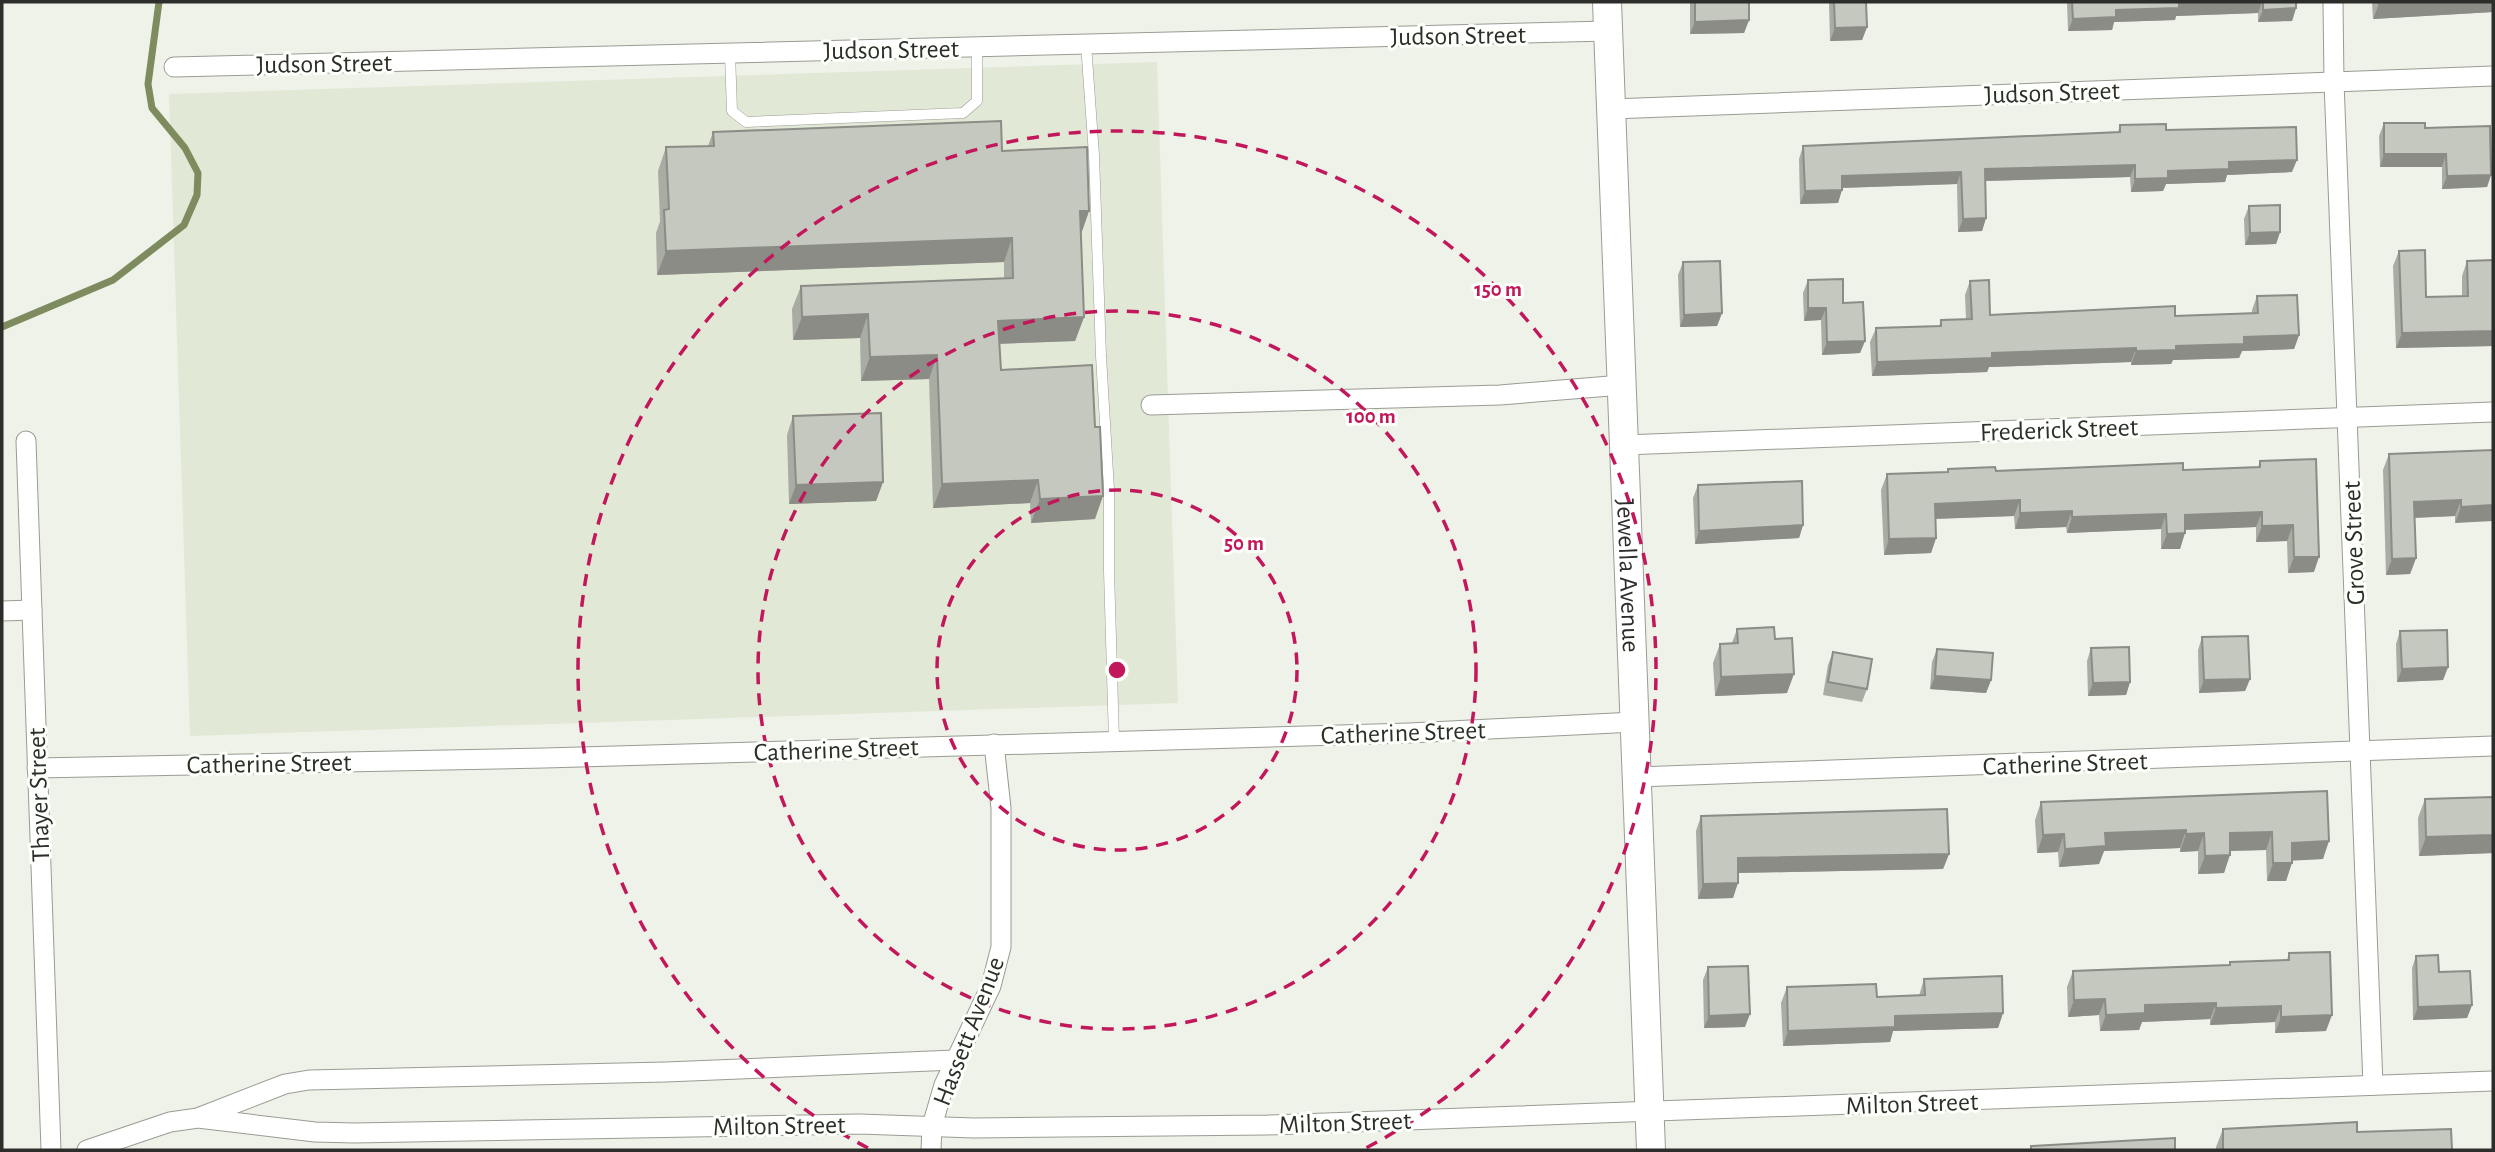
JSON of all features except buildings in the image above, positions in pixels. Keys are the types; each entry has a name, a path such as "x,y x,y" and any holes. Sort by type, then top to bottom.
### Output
{"main road":[{"name":"Jewella Avenue","path":"1607,2 1651,1150"}],"street":[{"name":"Grove Street","path":"2333,2 2359,751 2374,1085"},
{"name":"Judson Street","path":"174,67 1608,31"},
{"name":"Judson Street","path":"1611,108 2493,76"},
{"path":"1151,405 1500,395 1622,385"},
{"name":"Frederick Street","path":"1624,445 2493,412"},
{"name":"Thayer Street","path":"26,441 51,1150"},
{"path":"2,611 32,610"},
{"name":"Catherine Street","path":"37,768 518,758 1409,733 1635,722"},
{"name":"Hassett Avenue","path":"931,1150 936,1108 955,1060 991,986 1001,947 1001,808 994,744"},
{"name":"Catherine Street","path":"1637,777 2493,746"},
{"name":"Milton Street","path":"87,1150 170,1122 198,1118 285,1084 309,1080 679,1072 955,1060"},
{"name":"Milton Street","path":"198,1118 315,1132 354,1133 859,1124 974,1128 1267,1125 2493,1081"}],"lane":[{"path":"1086,44 1110,490 1109,571 1114,741"},
{"path":"730,53 732,111 746,122 963,113 977,101 977,47"}],"shaded area":[{"path":"1157,62 1178,703 190,736 169,94"}],"waterway":[{"path":"2,327 113,280 184,225 197,195 198,173 185,148 152,108 148,84 159,2"}]}
